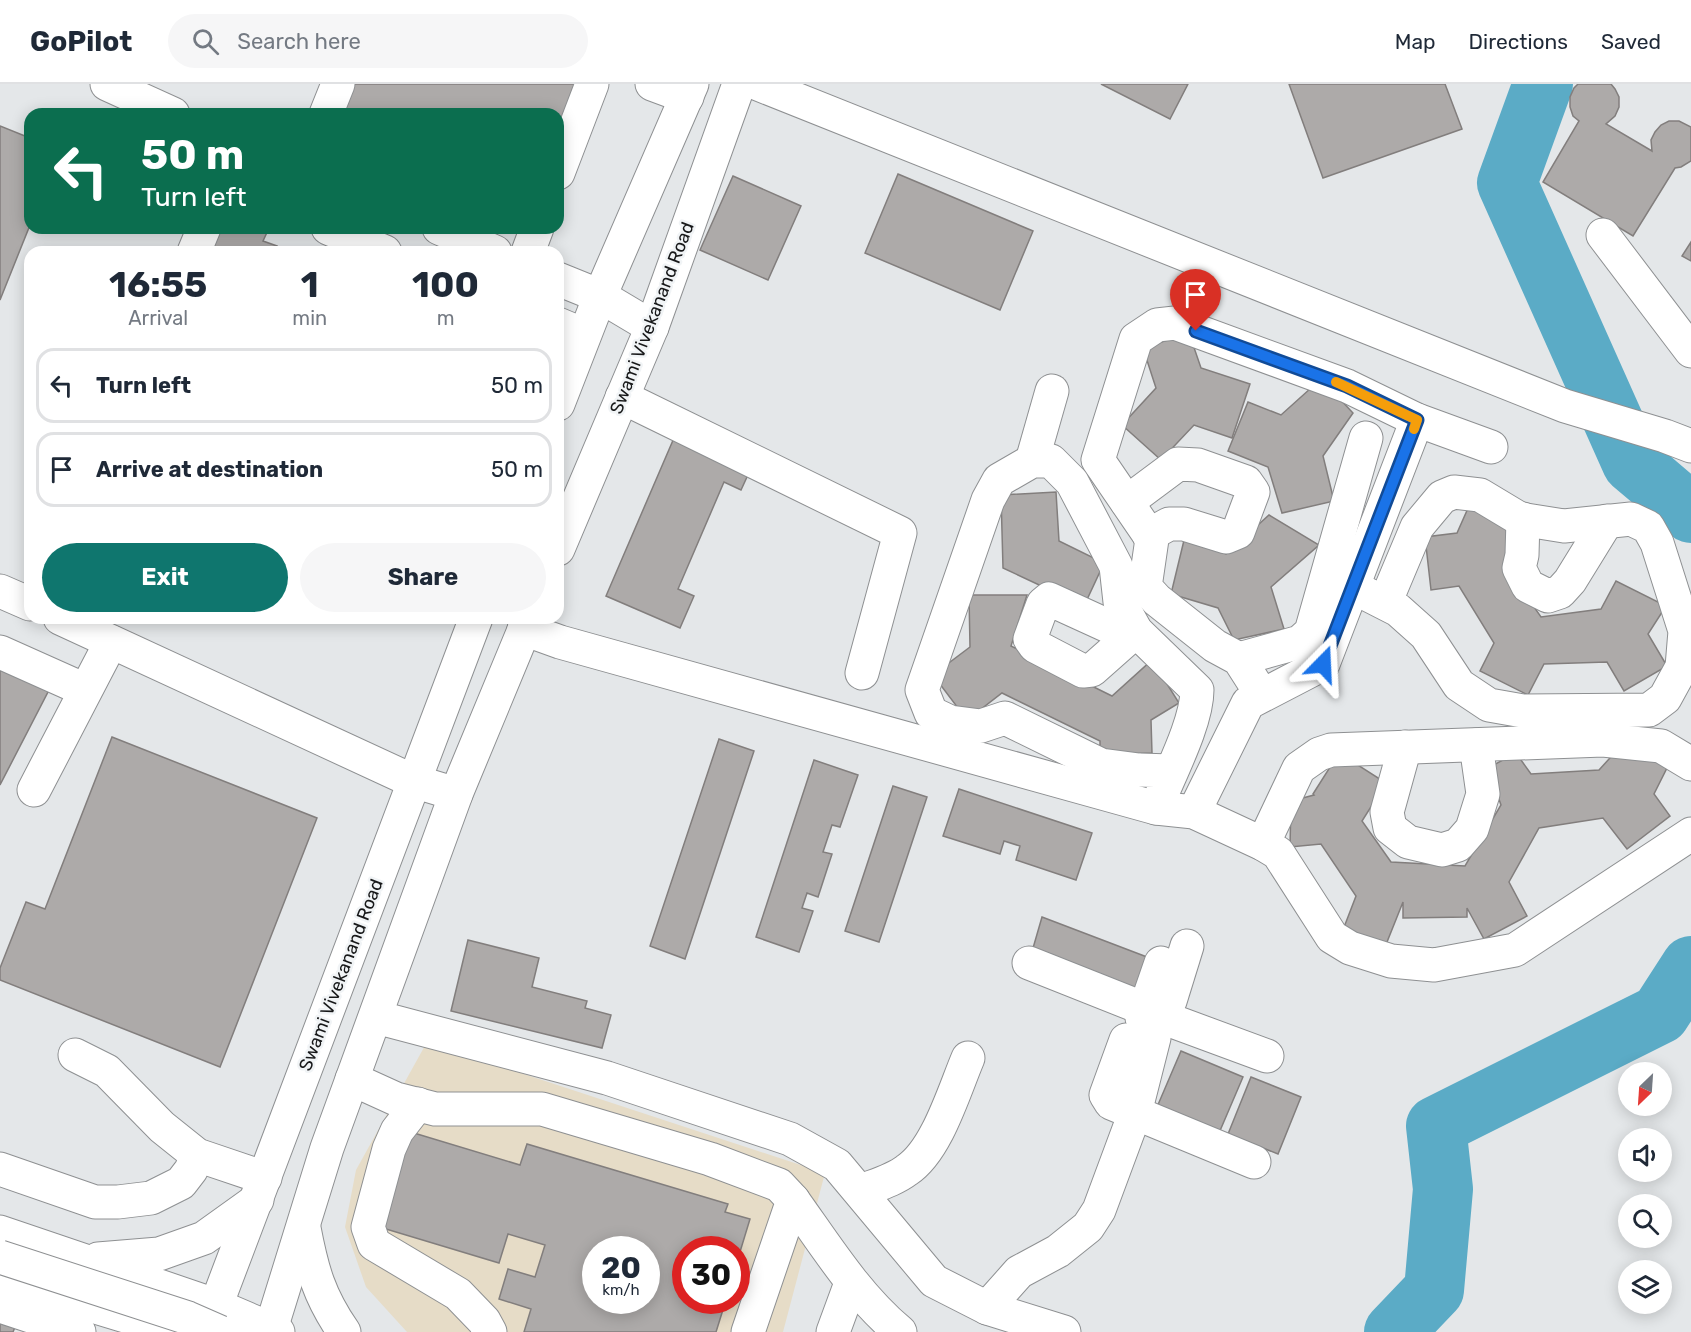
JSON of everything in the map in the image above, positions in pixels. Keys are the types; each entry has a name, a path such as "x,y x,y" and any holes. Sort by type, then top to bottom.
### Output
{"street":[{"path":"106,84 160,108"},
{"path":"329,108 338,84"},
{"path":"564,157 592,84"},
{"path":"564,370 571,330 600,296 690,91 652,84"},
{"name":"Swami Vivekanand Road","path":"564,535 652,327 739,84"},
{"path":"758,84 1565,406 1678,441"},
{"path":"351,234 374,246"},
{"path":"453,234 481,246"},
{"path":"1603,235 1691,351"},
{"path":"564,281 600,296 652,327"},
{"path":"1262,695 1239,659 1215,646 1157,600 1145,587 1152,539 1098,460 1136,339 1157,325 1174,323 1347,386 1417,420 1491,447"},
{"path":"1032,460 1052,391"},
{"path":"622,397 900,533 862,673"},
{"path":"1194,812 1248,703 1323,664 1417,420"},
{"path":"1239,659 1300,642 1311,632 1366,438"},
{"path":"1156,807 1171,771 1197,706 1197,690 1133,633 1120,602 1116,566 1072,482 1051,461 1032,460 999,480 988,500 921,690 931,712 951,722 981,726 1005,718 1101,765 1171,771"},
{"path":"1127,502 1178,464 1198,465 1246,482 1253,492 1238,532 1226,537 1184,524 1169,524 1149,535"},
{"path":"1353,587 1398,610 1426,635 1459,685 1489,705 1523,711 1649,710 1665,698 1682,667 1685,631 1657,543 1648,527 1631,519 1564,526 1523,519 1480,495 1454,492 1442,496 1417,527 1385,603"},
{"path":"1523,519 1522,555 1519,568 1528,586 1548,596 1560,592 1570,581 1607,521"},
{"path":"0,591 24,601"},
{"path":"73,624 413,781 456,794"},
{"name":"Swami Vivekanand Road","path":"214,1323 261,1189 474,624"},
{"path":"5,1242 188,1318 273,1331 327,1148 456,794 526,624"},
{"path":"528,624 560,642 1156,807 1194,812 1278,853 1332,938 1350,948 1391,961 1434,965 1515,950 1691,834"},
{"path":"34,790 111,642"},
{"path":"0,652 85,690"},
{"path":"1263,844 1299,768 1331,750 1603,740 1661,746 1691,764"},
{"path":"1406,747 1387,813 1390,828 1408,842 1442,850 1458,845 1472,829 1483,794 1476,745"},
{"path":"987,1308 1019,1272 1058,1251 1088,1227 1099,1210 1135,1113 1147,1026 1174,955"},
{"path":"1029,963 1147,1026 1267,1056"},
{"path":"376,1017 607,1078 790,1139 837,1165 934,1281 987,1308 1064,1332"},
{"path":"5,1242 95,1259 159,1254 204,1238 261,1189 197,1155 162,1127 107,1071 75,1055"},
{"path":"861,1191 908,1170 925,1154 936,1134 968,1058"},
{"path":"352,1080 396,1099 435,1108 542,1110 710,1159 779,1185 793,1200 851,1283 890,1328"},
{"path":"418,1104 397,1131 393,1140 368,1227 374,1244 458,1294 483,1328"},
{"path":"1135,1113 1254,1162"},
{"path":"0,1169 94,1202 118,1202 151,1198 181,1183 191,1170 197,1155"},
{"path":"748,1332 793,1200"},
{"path":"303,1223 312,1270 325,1302 344,1332"},
{"path":"0,1278 178,1332"},
{"path":"833,1332 851,1283"},
{"path":"0,1306 79,1332"}],"shaded area":[{"path":"427,1042 825,1173 783,1332 407,1332 366,1287 345,1227 356,1170"}],"building":[{"path":"351,84 579,84 564,120 564,108 341,108"},
{"path":"1101,84 1188,84 1170,119"},
{"path":"1289,84 1445,84 1462,129 1323,178"},
{"path":"1578,84 1611,84 1619,97 1619,107 1615,116 1606,124 1652,151 1651,140 1661,125 1669,121 1679,121 1691,127 1691,161 1675,168 1633,236 1543,182 1579,121 1573,116 1570,107 1570,97"},
{"path":"0,126 24,136 24,234 26,234 0,300"},
{"path":"898,174 1033,231 1000,310 865,253"},
{"path":"733,176 801,206 768,280 700,250"},
{"path":"210,234 266,234 263,241 277,246 205,246"},
{"path":"1691,242 1691,261 1682,256"},
{"path":"1189,333 1201,368 1250,384 1232,438 1194,425 1161,460 1122,425 1156,388 1143,348"},
{"path":"1321,379 1353,413 1323,456 1334,501 1282,513 1268,467 1228,451 1248,402 1281,415"},
{"path":"677,431 753,464 741,490 724,482 678,589 694,596 680,628 606,596"},
{"path":"1056,492 1059,541 1104,563 1084,606 1003,568 1001,495"},
{"path":"1469,506 1516,529 1506,567 1541,617 1601,609 1616,581 1666,606 1648,634 1667,666 1624,691 1607,662 1544,664 1528,695 1480,671 1494,643 1459,586 1431,590 1425,537 1457,533"},
{"path":"1269,515 1319,545 1271,587 1284,629 1234,640 1218,608 1171,594 1186,532 1226,554"},
{"path":"969,595 1027,595 1011,646 1112,696 1152,660 1179,703 1151,720 1152,753 1100,755 1100,741 1002,693 967,720 933,675 970,647"},
{"path":"3,666 49,690 0,785 0,672"},
{"path":"112,737 317,818 220,1067 0,980 0,968 26,902 45,909"},
{"path":"719,739 754,751 685,959 650,946"},
{"path":"1619,748 1670,762 1654,794 1670,816 1627,849 1603,818 1539,828 1509,882 1527,916 1484,939 1467,908 1467,917 1403,918 1403,902 1383,952 1341,935 1356,896 1321,844 1290,847 1291,801 1314,795 1339,753 1386,783 1362,821 1391,862 1465,866 1501,805 1488,768 1516,753 1531,774 1599,770"},
{"path":"814,760 858,775 840,827 832,825 823,852 832,854 818,897 807,893 802,908 813,911 799,952 756,937"},
{"path":"893,786 927,797 879,942 845,931"},
{"path":"959,789 1092,833 1076,880 1016,860 1020,846 1004,841 1000,854 943,836"},
{"path":"1042,917 1147,957 1134,996 1031,955"},
{"path":"468,940 539,958 532,987 587,1001 585,1008 611,1015 602,1048 451,1011"},
{"path":"1181,1051 1243,1077 1219,1133 1157,1107"},
{"path":"1251,1077 1301,1097 1278,1154 1228,1134"},
{"path":"404,1130 520,1165 527,1144 728,1204 725,1212 750,1219 745,1236 672,1236 672,1314 722,1314 716,1332 524,1332 531,1309 499,1299 508,1269 535,1277 545,1245 508,1234 499,1263 376,1226"},
{"path":"0,1322 15,1327 13,1332 0,1332"}],"waterway":[{"path":"1543,84 1507,183 1632,463 1691,513"},
{"path":"1394,1332 1434,1290 1443,1189 1436,1126 1660,1014 1691,966"}],"slow traffic":[{"path":"1336,382 1417,420 1414,429"}],"route":[{"path":"1196,331 1347,386 1417,420 1323,664"}]}
